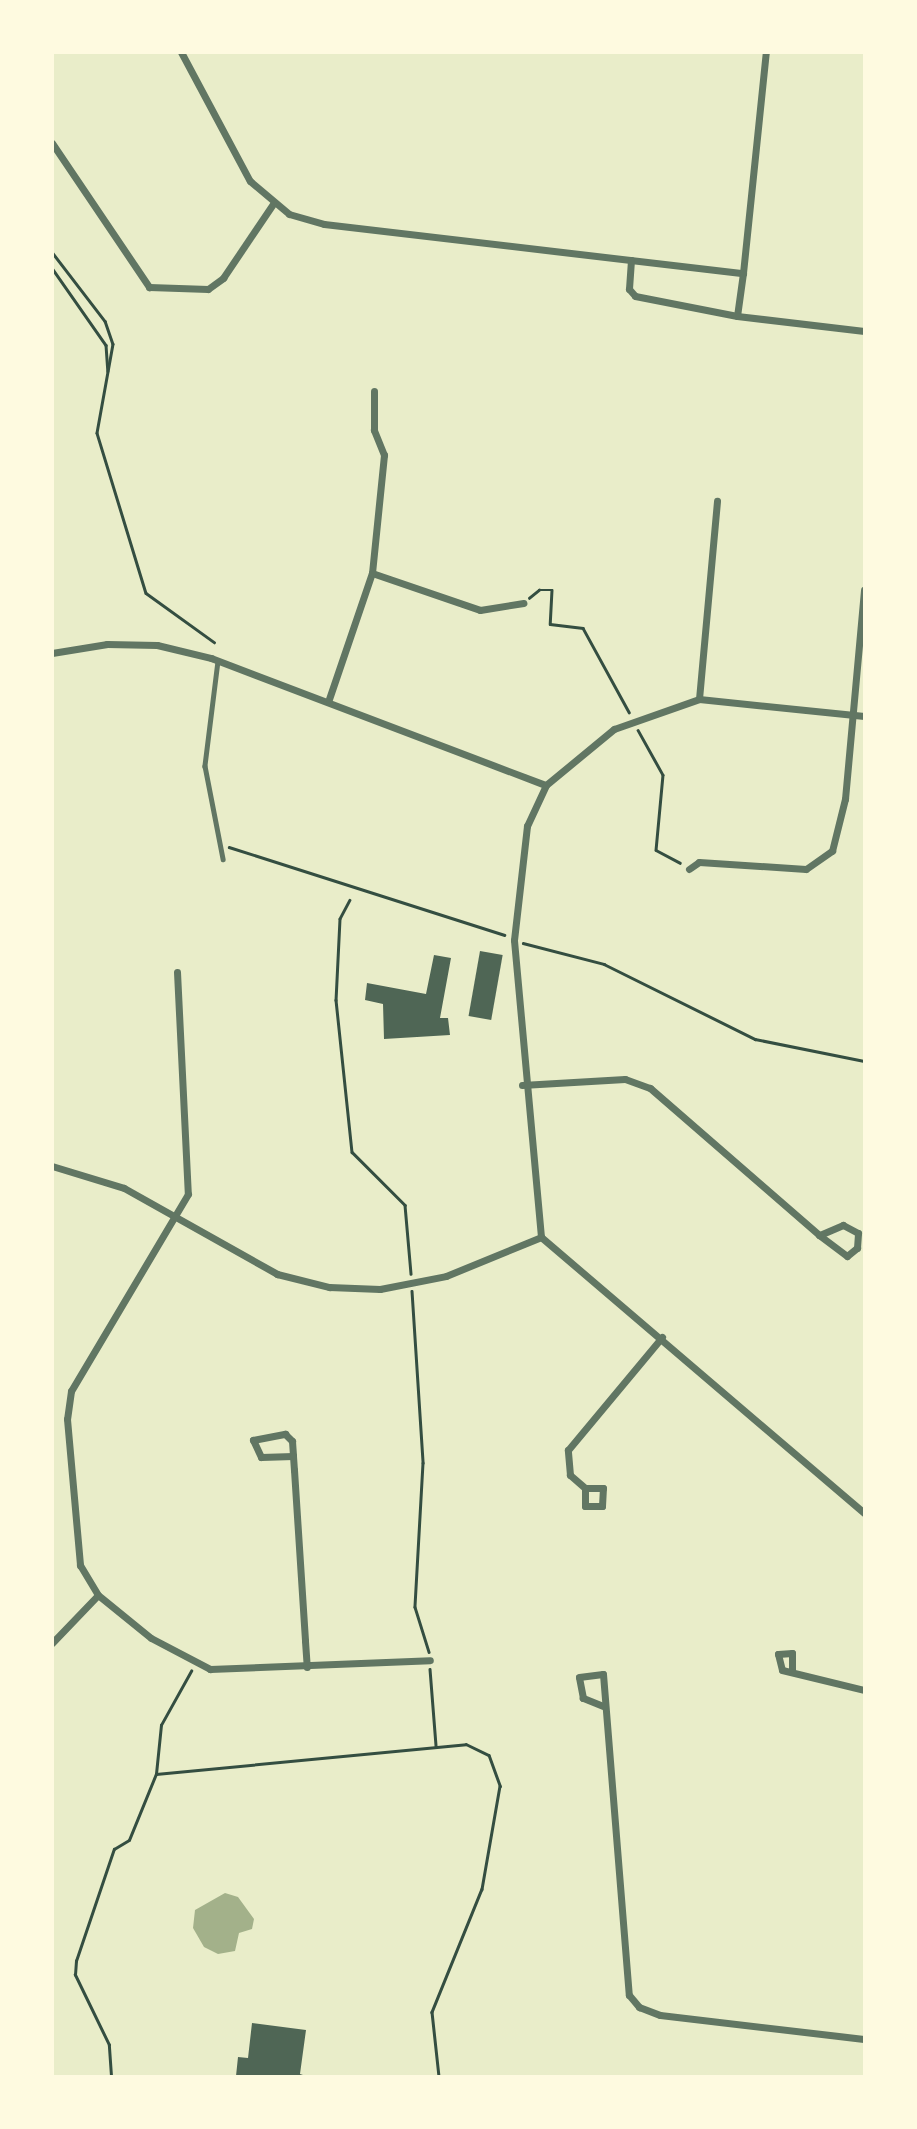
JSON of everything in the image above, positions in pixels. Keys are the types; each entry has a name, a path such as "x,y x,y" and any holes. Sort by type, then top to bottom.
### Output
{"street":[{"path":"181,52 240,166 273,204 324,225 743,273"},
{"path":"737,316 766,52"},
{"path":"52,143 149,287 208,289 222,278 273,204"},
{"path":"631,260 629,289 635,296 737,316 864,331"},
{"path":"329,699 372,573 384,455 374,430 374,391"},
{"path":"699,699 717,501"},
{"path":"372,573 481,610 523,603"},
{"path":"689,869 699,862 799,870 824,860 838,841 854,716 864,590"},
{"path":"52,653 107,644 157,645 218,661 329,699 546,785"},
{"path":"864,716 699,699 633,720 592,744 546,785 527,826 514,940 522,1084 541,1237 662,1337 864,1513"},
{"path":"177,972 190,1178 176,1222 90,1356 68,1403 77,1551 98,1595 194,1664 225,1671 430,1660"},
{"path":"522,1084 625,1079 650,1088 819,1235 847,1256 857,1248 858,1233 843,1225 819,1235"},
{"path":"52,1166 124,1188 176,1222 277,1275 355,1290 446,1276 541,1237"},
{"path":"585,1488 570,1475 568,1450 662,1337"},
{"path":"293,1456 261,1457 253,1440 285,1434 293,1456 307,1667"},
{"path":"52,1643 98,1595"},
{"path":"792,1669 864,1690"},
{"path":"603,1706 583,1698 579,1677 603,1674 603,1706 629,1995 639,2007 660,2014 864,2039"}],"lane":[{"path":"218,661 205,766 223,859"}],"path":[{"path":"52,252 105,321 113,344 97,433 146,593 214,642"},
{"path":"52,268 106,345 108,378"},
{"path":"523,603 539,590 552,590 550,624 583,628 663,775 656,850 689,869"},
{"path":"219,843 509,937"},
{"path":"350,900 340,919 337,1000 352,1152 405,1205 411,1278"},
{"path":"521,942 604,964 755,1039 864,1061"},
{"path":"412,1294 423,1462 415,1607 430,1660 436,1746"},
{"path":"111,2077 109,2045 75,1975 76,1961 114,1849 129,1840 156,1774 161,1725 194,1664"},
{"path":"156,1774 436,1746 479,1748 497,1768 500,1786 491,1860 432,2012 439,2077"}],"shaded area":[{"path":"225,1893 238,1897 254,1919 252,1929 239,1933 235,1951 218,1954 204,1947 193,1928 195,1910"}],"building":[{"path":"480,951 503,955 491,1020 469,1016"},
{"path":"434,955 451,958 440,1018 448,1018 450,1035 384,1039 383,1004 365,1000 367,983 426,994"},
{"path":"252,2023 306,2030 300,2074 306,2076 236,2076 238,2057 248,2058"}]}
